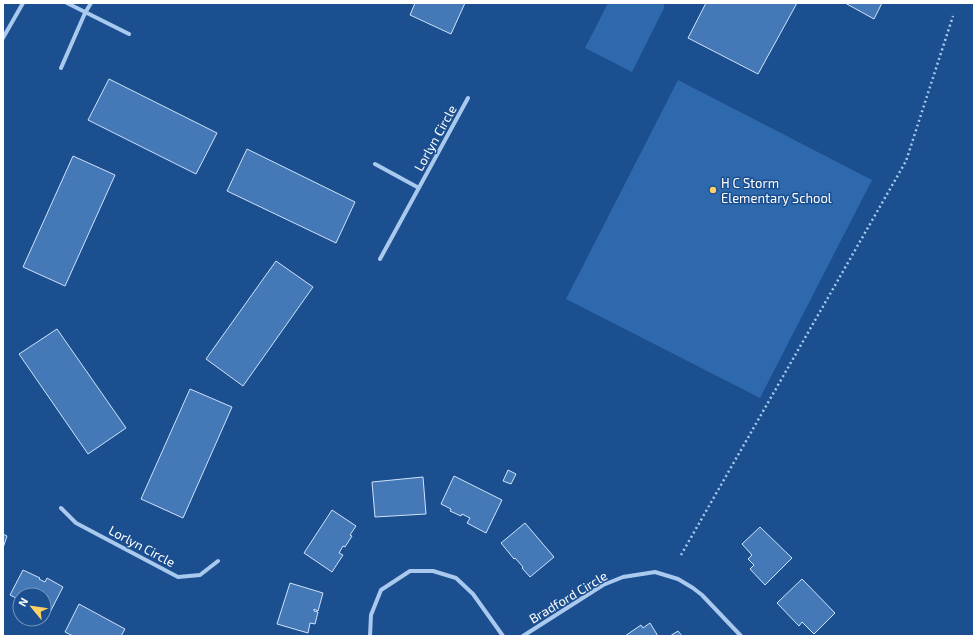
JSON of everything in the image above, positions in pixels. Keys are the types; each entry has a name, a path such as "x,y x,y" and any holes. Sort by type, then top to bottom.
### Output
{"street":[{"path":"3,38 23,3"},
{"path":"67,3 129,34"},
{"path":"61,68 85,13 92,3"},
{"name":"Lorlyn Circle","path":"380,259 468,98"},
{"name":"Lorlyn Circle","path":"375,164 419,188"},
{"name":"Lorlyn Circle","path":"61,508 76,523 178,577 200,575 218,561"},
{"path":"370,636 371,615 381,590 410,571 433,570 456,578 473,594 503,636"},
{"name":"Bradford Circle","path":"523,636 603,585 623,576 656,572 678,579 693,588 702,595 741,636"}],"path":[{"path":"681,555 906,162 953,16"}],"shaded area":[{"path":"608,3 664,3 664,8 632,72 585,48"},
{"path":"678,80 872,180 760,398 566,299"}],"building":[{"path":"415,3 465,3 451,34 410,15"},
{"path":"706,3 797,3 758,74 688,38"},
{"path":"845,3 882,3 874,19"},
{"path":"109,79 217,133 196,174 88,120"},
{"path":"247,149 355,202 336,243 227,191"},
{"path":"73,156 115,175 65,286 23,267"},
{"path":"276,261 313,287 243,386 206,359"},
{"path":"57,329 126,428 88,454 19,354"},
{"path":"190,389 232,407 183,518 141,499"},
{"path":"508,470 516,474 511,484 503,481"},
{"path":"454,476 502,500 486,533 467,523 470,518 450,511 451,509 441,504"},
{"path":"423,477 426,514 375,517 372,482"},
{"path":"332,510 356,526 350,535 352,536 339,553 343,555 332,572 304,553"},
{"path":"525,523 554,557 530,577 501,543"},
{"path":"760,527 792,558 765,585 750,569 754,565 748,559 752,555 742,544"},
{"path":"3,534 7,536 3,548"},
{"path":"23,570 45,582 47,578 63,587 52,608 52,587 14,587"},
{"path":"802,579 835,613 814,634 802,622 799,626 777,603"},
{"path":"290,583 323,593 318,611 314,609 314,611 318,612 315,624 310,623 308,633 277,624"},
{"path":"79,604 125,629 121,636 73,636 65,632"},
{"path":"650,623 658,636 625,636 641,625 643,628"},
{"path":"678,631 682,636 670,636"}],"place":[{"name":"H C Storm Elementary School","path":"713,190"}]}
